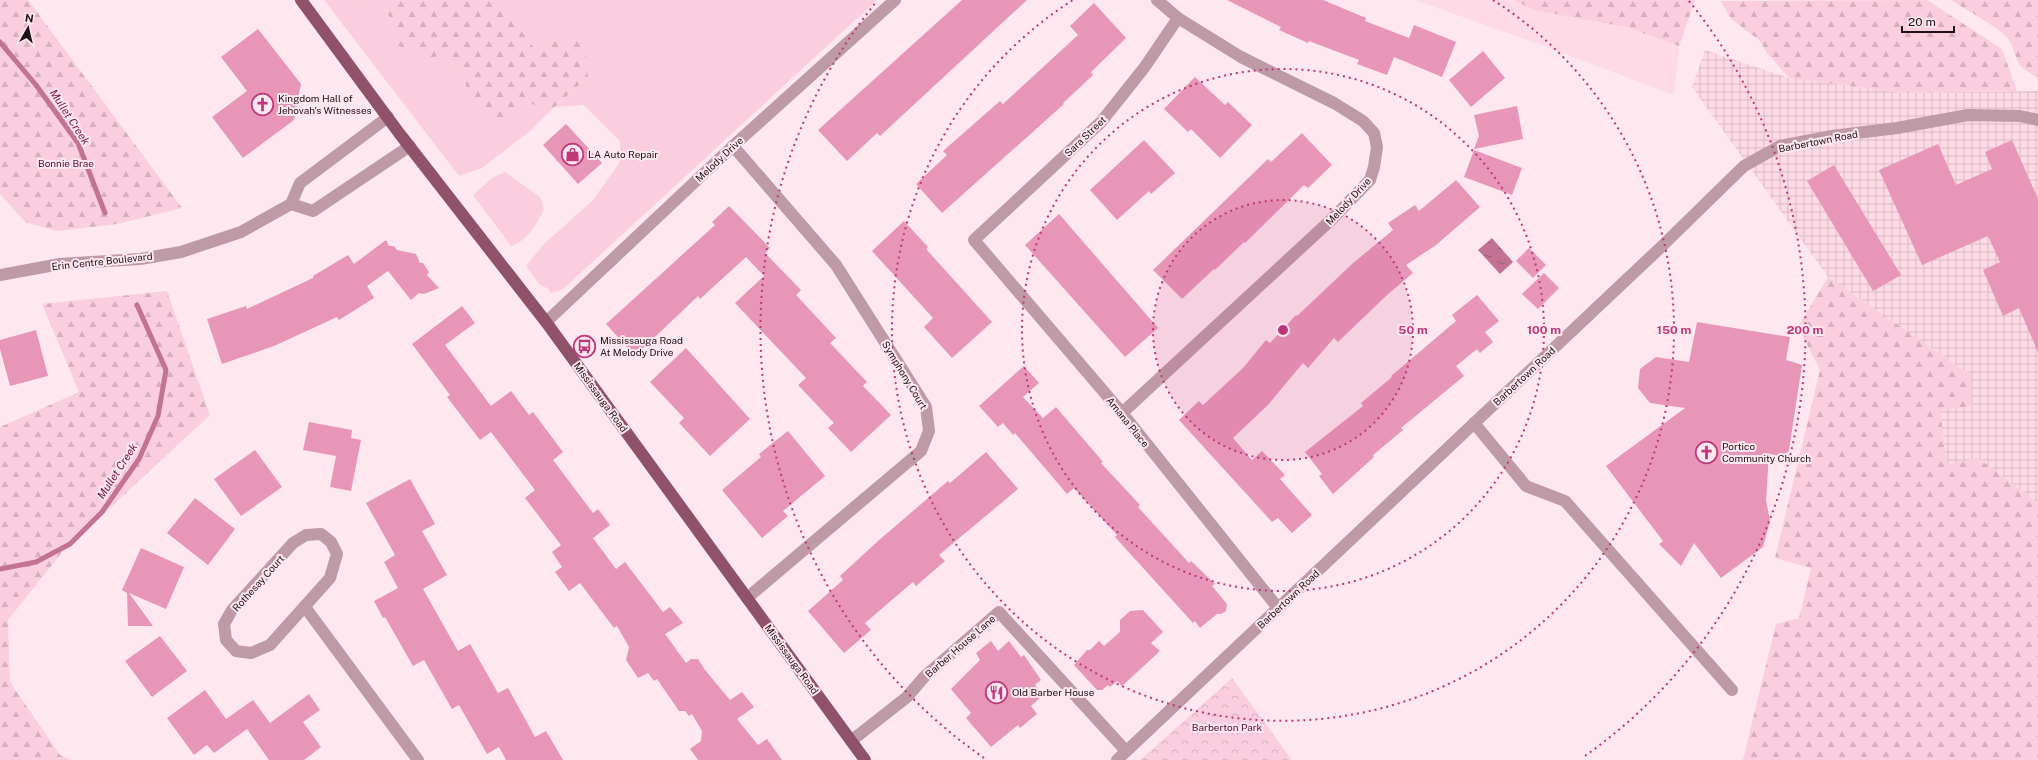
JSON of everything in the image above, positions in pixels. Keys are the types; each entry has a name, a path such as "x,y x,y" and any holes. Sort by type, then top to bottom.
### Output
{"main road":[{"name":"Mississauga Road","path":"301,0 410,146 546,322 866,760"}],"street":[{"name":"Melody Drive","path":"546,322 733,146 895,0"},
{"name":"Melody Drive","path":"1122,413 1332,219 1370,180 1374,167 1377,147 1374,133 1363,121 1334,103 1241,57 1178,18 1157,0"},
{"name":"Sara Street","path":"974,240 1101,122 1144,68 1178,18"},
{"name":"Barbertown Road","path":"1117,760 1660,248 1744,166 1780,146 1832,136 1897,128 1968,115 2020,116 2038,120"},
{"path":"388,117 300,183 291,204 313,211 410,146"},
{"name":"Symphony Court","path":"733,146 836,265 926,408 929,431 921,451 747,598"},
{"name":"Erin Centre Boulevard","path":"0,275 60,264 140,259 181,252 241,232 291,204"},
{"name":"Amana Place","path":"974,240 1122,413 1278,608"},
{"path":"1474,423 1526,486 1564,501 1732,690"},
{"name":"Rothesay Court","path":"321,534 331,542 337,554 330,578 305,607 270,645 251,653 236,651 226,640 224,624 237,605 293,543 306,535 321,534"},
{"path":"305,607 418,760"},
{"name":"Barber House Lane","path":"851,740 908,697 924,677 999,612 1126,751"}],"shaded area":[{"path":"1415,0 1514,0 1533,10 1626,27 1679,46 1674,95 1544,46"},
{"path":"1705,50 1789,78 1903,93 2038,91 2038,503 1978,458 1947,466 1940,410 1971,375 1828,277 1692,87"}],"green space":[{"name":"Bonnie Brae","path":"0,0 28,0 182,208 117,224 57,231 25,222 0,194"},
{"path":"324,0 342,0 342,3 380,1 389,16 397,45 441,55 466,73 466,89 524,100 549,112 530,131 482,168 459,176"},
{"path":"342,0 498,0 535,49 558,38 584,39 588,77 549,112 524,100 499,121 466,89 466,73 441,55 427,59 397,45 389,16 380,1 342,3"},
{"path":"498,0 877,0 562,290 550,293 549,289 540,285 526,266 544,244 593,200 620,162 620,141 584,105 555,107 588,77 558,38 535,49"},
{"path":"1514,0 1695,0 1679,46 1626,27 1533,10"},
{"path":"1927,0 2002,49 2017,91 1903,93 1789,78 1767,53 1759,40 1731,19 1721,1"},
{"path":"1951,0 2038,0 2038,77 2022,67 2018,62 2012,45 2003,34 1984,20"},
{"path":"505,172 540,197 544,209 535,226 527,236 511,246 473,195 492,178"},
{"path":"1828,277 1971,375 1972,406 1940,410 1947,465 1978,458 2038,503 2038,760 1743,760 1776,624 1799,618 1811,568 1775,558 1820,370 1798,327"},
{"path":"167,291 210,415 63,551 8,620 10,682 60,755 70,760 0,760 0,427 79,392 42,304"},
{"name":"Barberton Park","path":"1232,678 1292,760 1140,760"}],"water":[{"path":"1492,238 1513,262 1500,274 1478,250"}],"building":[{"path":"962,0 1027,0 880,136 877,133 847,161 818,130"},
{"path":"1227,0 1323,0 1366,18 1365,21 1409,38 1414,25 1456,42 1442,77 1394,57 1387,75 1357,64 1359,60 1309,41 1308,43 1279,30 1281,27"},
{"path":"1094,3 1126,38 1091,72 1093,75 1063,103 1064,104 942,213 916,184 947,155 943,151 1000,101 1003,104 1078,35 1070,26"},
{"name":"Kingdom Hall of Jehovah's Witnesses","path":"258,29 301,84 294,120 243,158 212,117 247,91 221,57"},
{"path":"1483,51 1505,78 1471,107 1449,80"},
{"path":"1195,77 1225,105 1228,102 1252,125 1220,158 1191,129 1188,132 1164,109"},
{"path":"1517,106 1523,139 1474,149 1479,136 1474,115"},
{"name":"LA Auto Repair","path":"566,124 602,163 578,184 543,145"},
{"path":"1302,133 1332,165 1308,188 1304,185 1245,243 1244,242 1182,299 1153,270 1268,159 1271,162"},
{"path":"1144,140 1175,173 1151,194 1149,191 1117,220 1090,190"},
{"path":"2012,140 2038,199 2038,352 2019,308 2003,316 1983,270 2000,262 1988,236 1922,265 1879,170 1938,144 1956,185 1992,169 1985,152"},
{"path":"1474,150 1522,168 1512,195 1464,177"},
{"path":"1834,165 1901,275 1873,291 1807,181"},
{"path":"1456,180 1480,207 1436,245 1406,265 1413,273 1387,295 1338,342 1334,338 1308,368 1303,363 1268,405 1233,438 1252,460 1262,451 1285,475 1280,479 1312,515 1292,533 1278,518 1272,522 1179,420 1199,401 1203,405 1243,368 1266,340 1270,343 1296,315 1297,316 1352,264 1393,230 1388,223 1415,205 1419,211"},
{"path":"729,206 770,248 765,253 801,290 796,295 836,338 830,343 867,382 863,386 891,415 851,452 828,428 834,423 798,385 806,378 735,303 764,276 746,257 700,299 698,296 635,356 606,324 715,225 712,222"},
{"path":"1059,214 1158,328 1125,357 1025,245"},
{"path":"904,221 928,247 926,249 992,322 952,358 924,327 933,318 872,251"},
{"path":"386,240 389,246 394,246 397,250 416,254 420,263 423,263 429,272 427,275 439,288 424,294 419,293 411,300 388,271 367,286 374,298 339,320 337,317 274,346 222,364 207,319 246,306 247,309 313,278 313,276 348,255 354,264"},
{"path":"1529,248 1546,265 1533,278 1516,261"},
{"path":"1544,273 1559,288 1538,309 1522,294"},
{"path":"1477,295 1499,321 1485,332 1493,342 1480,353 1477,349 1456,366 1464,376 1401,428 1403,430 1373,455 1374,457 1333,494 1319,476 1322,474 1305,452 1363,406 1361,403 1456,321 1452,315"},
{"path":"462,306 475,323 445,345 491,406 511,391 529,415 533,412 563,452 553,460 593,513 598,509 610,525 593,538 616,569 625,562 663,612 670,607 683,623 665,634 686,663 691,659 698,659 705,670 730,700 742,692 754,707 737,719 758,745 767,739 782,760 698,760 690,749 701,741 702,731 692,714 689,716 685,711 679,711 657,679 654,681 648,673 638,678 626,660 629,647 617,626 614,628 580,583 569,591 555,572 562,567 552,552 561,545 525,498 535,490 491,432 480,440 447,397 450,395 412,344"},
{"name":"Portico Community Church","path":"1697,322 1790,337 1786,360 1802,365 1789,450 1786,455 1782,456 1769,454 1766,500 1770,521 1763,547 1721,578 1694,543 1681,566 1659,544 1663,541 1606,466 1685,408 1650,403 1638,388 1640,369 1656,357 1689,362"},
{"path":"36,330 48,376 10,386 0,349 0,340"},
{"path":"686,348 750,419 710,456 679,423 684,418 650,382"},
{"path":"1024,366 1039,383 1023,397 1043,418 1056,407 1103,462 1101,463 1140,505 1138,507 1189,563 1191,561 1215,584 1212,586 1227,604 1226,611 1221,614 1217,614 1200,628 1195,621 1193,623 1115,537 1117,535 1074,488 1067,494 1015,433 1013,435 1003,423 998,427 979,406"},
{"path":"309,422 352,430 351,438 361,440 351,491 330,487 336,456 303,450"},
{"path":"788,431 825,476 783,511 788,516 762,538 722,490 761,457 759,454"},
{"path":"255,450 282,487 241,516 214,479"},
{"path":"986,452 1018,489 939,555 945,561 916,586 913,582 865,623 871,630 844,653 808,611 843,580 840,576 878,541 948,481 950,483"},
{"path":"410,479 435,524 422,531 447,575 423,589 458,651 470,644 498,693 508,688 535,737 546,731 563,760 506,760 499,747 487,754 459,705 452,709 424,660 413,666 385,617 383,618 374,601 398,588 384,562 395,555 366,503"},
{"path":"195,498 235,529 208,565 167,533"},
{"path":"141,548 184,567 166,609 129,593 153,626 128,626 127,593 122,590"},
{"path":"1143,610 1163,632 1151,643 1160,651 1122,686 1117,681 1110,687 1108,685 1102,690 1097,690 1074,665 1087,650 1090,650 1099,641 1104,646 1120,632 1120,620 1130,611"},
{"path":"160,636 187,671 152,697 125,661"},
{"name":"Old Barber House","path":"991,641 998,651 1009,641 1021,657 1024,655 1041,680 1035,685 1043,695 1031,706 1037,714 1020,728 1018,725 991,747 966,718 971,713 951,689 980,660 976,653"},
{"path":"205,690 226,719 253,700 270,723 309,694 320,710 303,722 321,747 304,760 269,760 247,729 214,753 207,745 194,755 167,718"}],"waterway":[{"name":"Mullet Creek","path":"0,42 36,85 78,143 105,213"},
{"name":"Mullet Creek","path":"0,569 36,562 70,544 102,512 139,459 158,416 166,370 137,305"}],"place":[{"name":"Kingdom Hall of Jehovah's Witnesses","path":"263,104"},
{"name":"LA Auto Repair","path":"572,154"},
{"name":"Mississauga Road At Melody Drive","path":"585,346"},
{"name":"Portico Community Church","path":"1707,452"},
{"name":"Old Barber House","path":"997,692"}]}
